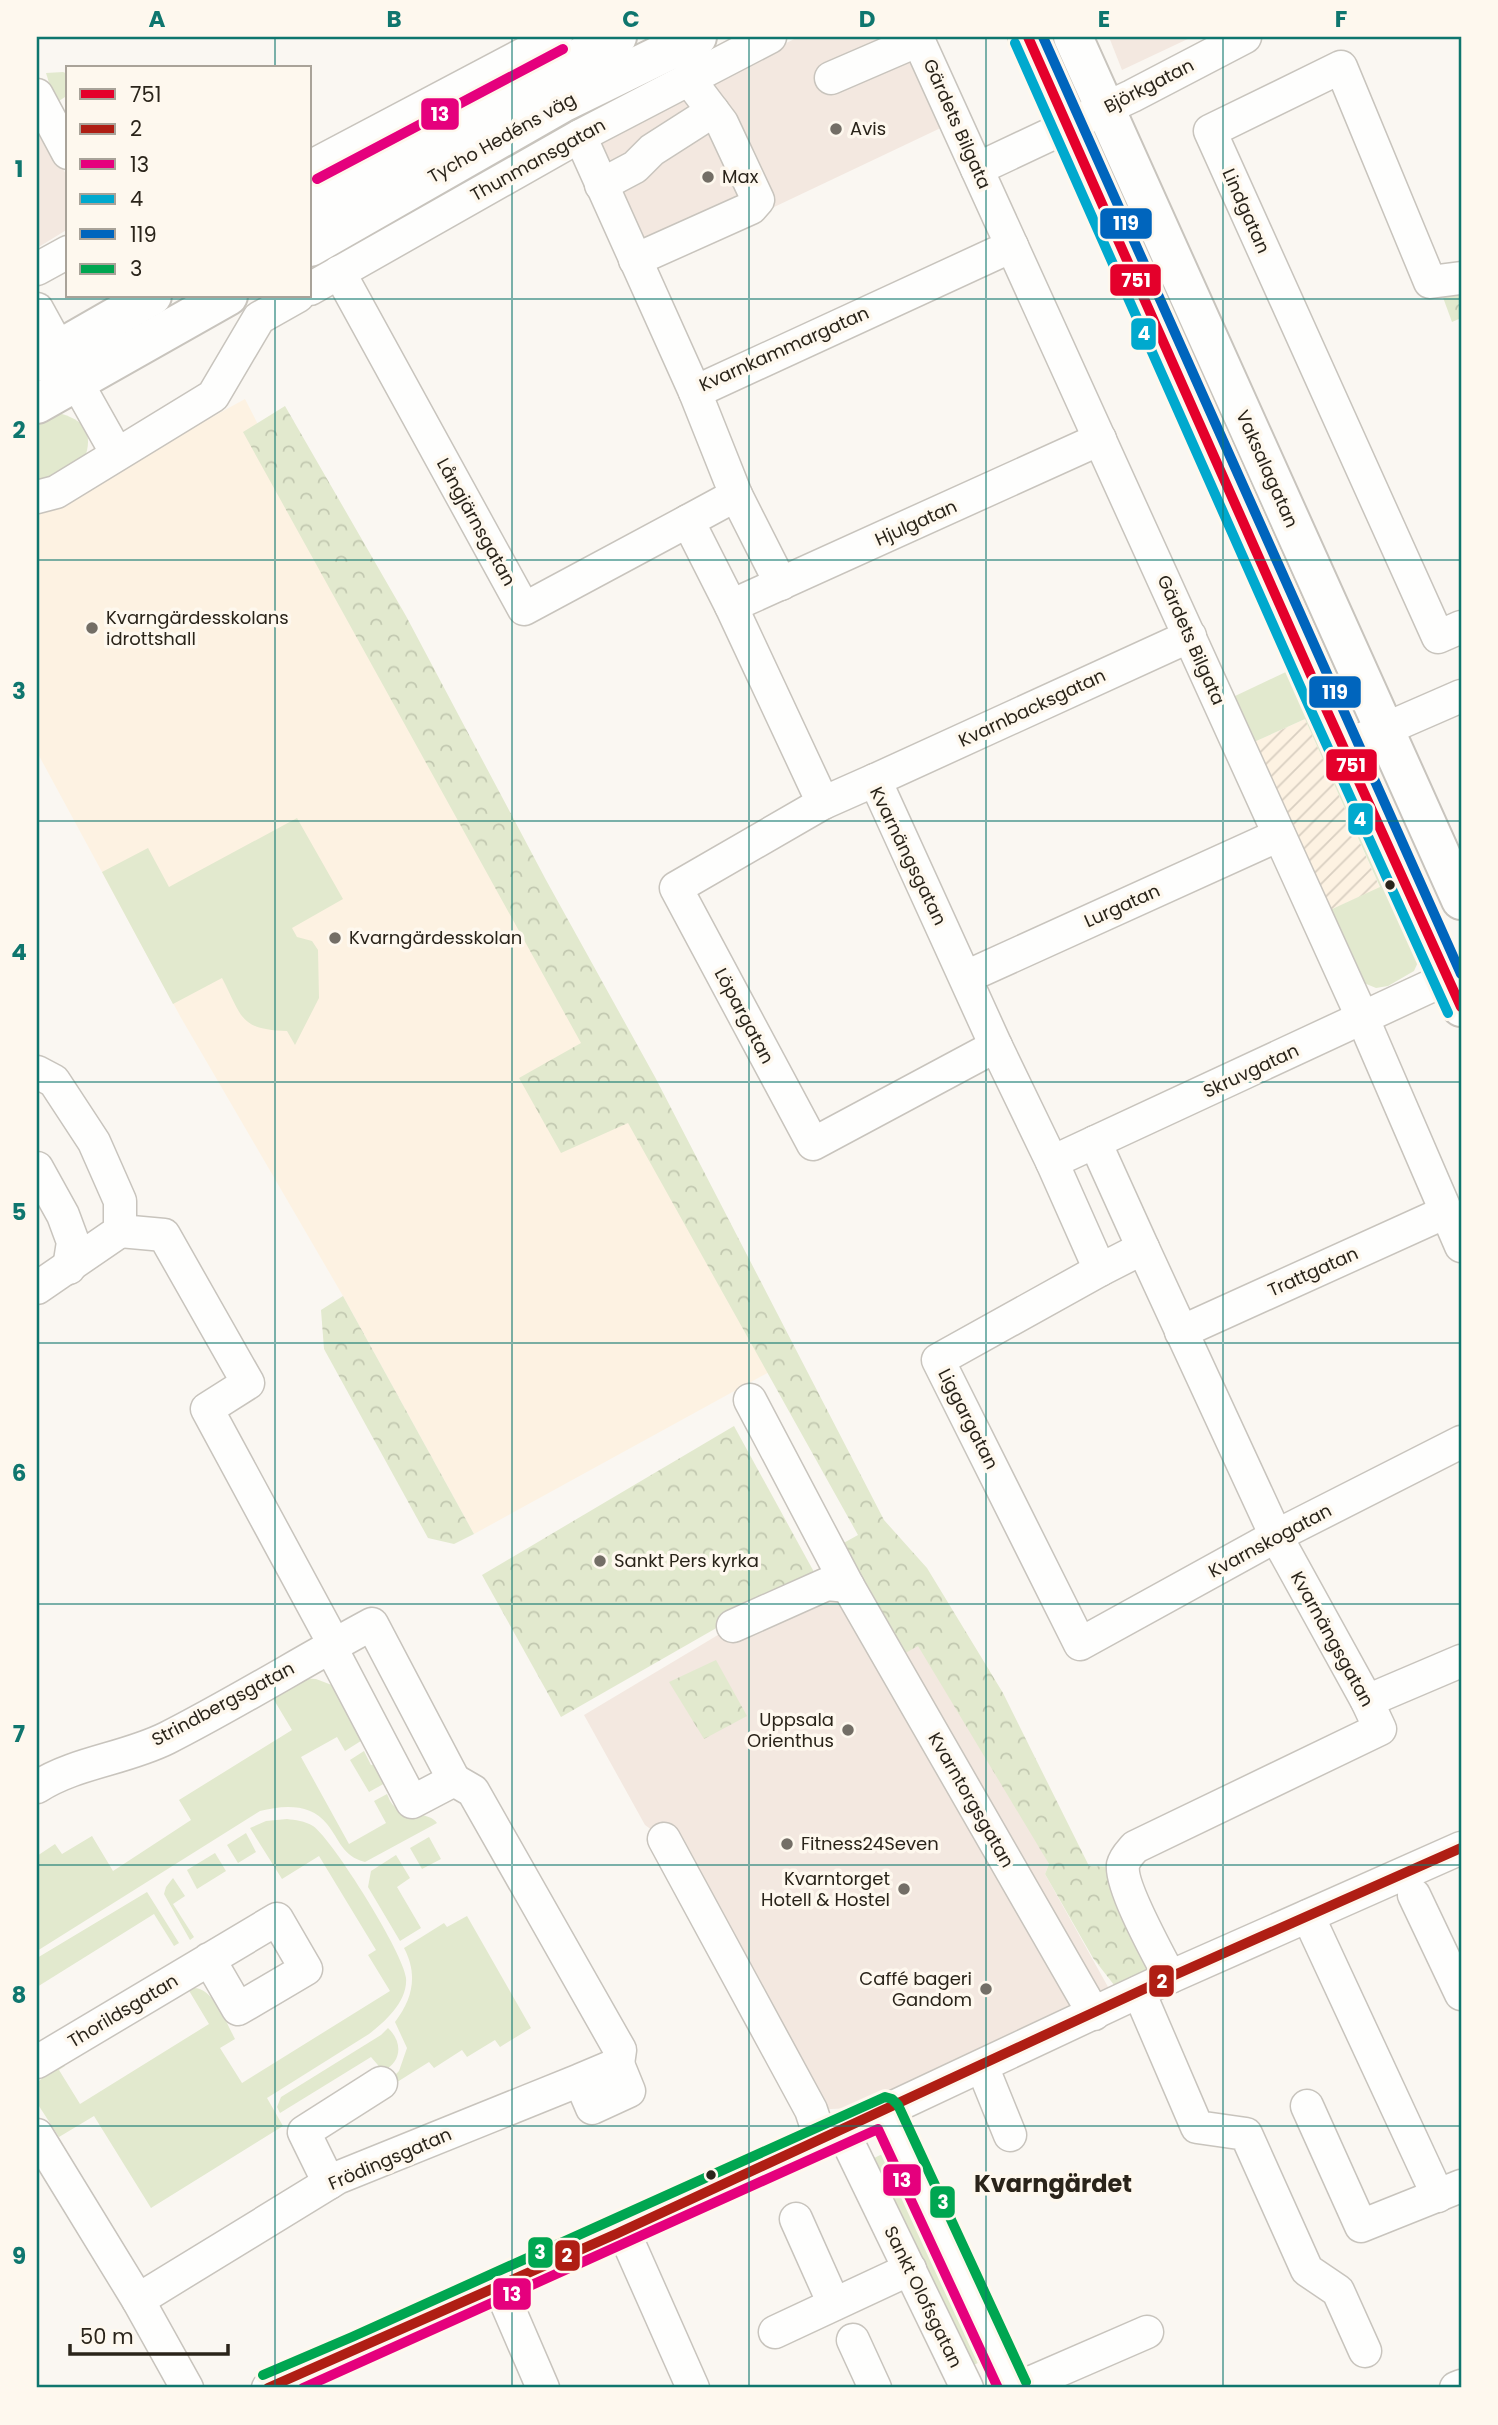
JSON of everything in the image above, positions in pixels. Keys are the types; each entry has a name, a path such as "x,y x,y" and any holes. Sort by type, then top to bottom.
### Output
{"main road":[{"name":"Tycho Hedéns väg","path":"312,205 617,37"},
{"name":"Tycho Hedéns väg","path":"312,246 562,103 697,37"},
{"path":"1028,37 1455,993"},
{"name":"Vaksalagatan","path":"1073,37 1461,900"},
{"path":"37,404 57,364 149,298"},
{"path":"57,364 223,298"}],"street":[{"path":"312,166 556,37"},
{"name":"Thunmansgatan","path":"312,288 580,136 770,37"},
{"path":"831,78 918,39"},
{"name":"Gärdets Bilgata","path":"918,39 1363,1019 1461,1246"},
{"name":"Björkgatan","path":"977,169 1105,109 1231,40"},
{"name":"Lindgatan","path":"1460,280 1430,282 1341,67 1210,131 1438,637 1461,627"},
{"path":"635,260 751,208 758,200 722,123 688,78"},
{"path":"37,95 64,133"},
{"path":"601,185 635,167 652,150 713,111"},
{"name":"Kvarnkammargatan","path":"580,136 695,392 1012,246"},
{"path":"37,269 66,253"},
{"name":"Långjärnsgatan","path":"339,272 524,608 688,521"},
{"path":"37,497 56,492 213,396 259,318 294,298"},
{"path":"37,309 57,364 117,454"},
{"path":"695,392 736,495 781,584"},
{"name":"Hjulgatan","path":"731,606 1100,439"},
{"path":"736,495 688,521 823,803"},
{"name":"Kvarnbacksgatan","path":"875,780 1189,636"},
{"path":"1344,747 1461,696"},
{"name":"Kvarnängsgatan","path":"823,803 875,780 1100,1270"},
{"name":"Löpargatan","path":"823,803 676,887 813,1144 996,1046"},
{"name":"Lurgatan","path":"965,977 1279,835"},
{"name":"Skruvgatan","path":"1052,1162 1363,1019 1455,993"},
{"path":"37,1064 54,1081 94,1142 120,1200 120,1231"},
{"name":"Kvarnängsgatan","path":"1095,1142 1276,1536 1380,1729 1135,1847 1126,1857 1124,1878 1170,1977"},
{"path":"37,1168 63,1215 73,1242 69,1268"},
{"name":"Trattgatan","path":"1181,1332 1446,1212"},
{"path":"37,1288 120,1231 164,1235 248,1384 207,1409 412,1802 454,1780"},
{"path":"1100,1270 1143,1248"},
{"name":"Liggargatan","path":"1080,1644 939,1360 1100,1270"},
{"name":"Kvarntorgsgatan","path":"750,1400 848,1586 1094,2014"},
{"name":"Kvarnskogatan","path":"1080,1644 1276,1536 1461,1442"},
{"path":"733,1626 827,1584 848,1586"},
{"name":"Strindbergsgatan","path":"37,1787 55,1775 164,1739 372,1624 454,1780"},
{"path":"1367,1701 1461,1661"},
{"name":"Frödingsgatan","path":"138,2300 329,2183 580,2080 592,2108 629,2091 618,2064 620,2050 473,1791 454,1780"},
{"name":"Sankt Olofsgatan","path":"664,1839 811,2110 832,2135 910,2269 967,2388"},
{"path":"268,2388 623,2230 1170,1977 1461,1847"},
{"path":"1414,1895 1461,1994"},
{"path":"1307,2106 1361,2226 1439,2195 1308,1916"},
{"name":"Thorildsgatan","path":"37,2062 209,1959"},
{"path":"1139,1992 1198,2127 1246,2134 1307,2270 1338,2291 1365,2350"},
{"path":"982,2066 1010,2135"},
{"path":"329,2183 304,2132 381,2083"},
{"path":"885,2111 1013,2388"},
{"path":"37,2135 138,2300 187,2388"},
{"path":"796,2220 834,2304"},
{"path":"623,2230 693,2388"},
{"path":"775,2332 910,2269"},
{"path":"499,2286 543,2388"},
{"path":"1018,2388 1147,2332"},
{"path":"853,2340 875,2388"},
{"path":"1456,2388 1461,2386"}],"shaded area":[{"path":"798,37 902,37 947,125 656,263 626,204 599,141"},
{"path":"1109,37 1192,37 1122,70"},
{"path":"37,122 66,174 66,230 37,248"},
{"name":"Kvarngärdesskolan","path":"245,399 341,587 771,1371 474,1534 343,1296 180,1016 37,752 37,513"},
{"path":"1305,719 1380,888 1330,910 1254,742"},
{"path":"874,1537 1049,1864 1045,1874 1112,1994 872,2107 811,2110 664,1839 645,1825 584,1715"}],"green space":[{"path":"46,73 66,73 66,96 59,101 50,86"},
{"path":"1455,286 1461,302 1461,318 1452,322 1441,292"},
{"path":"285,406 406,616 546,880 655,1077 884,1520 927,1568 1003,1693 1089,1866 1123,1867 1170,1977 1125,1999 1093,1958 1045,1874 1049,1864 918,1646 891,1661 831,1550 858,1535 628,1123 561,1153 519,1078 581,1043 243,432"},
{"path":"62,414 78,422 86,432 88,446 83,463 37,485 37,421 43,417"},
{"path":"1288,671 1419,960 1414,971 1388,986 1376,988 1364,983 1330,910 1380,887 1305,719 1254,742 1233,697"},
{"path":"297,818 343,899 292,928 297,937 312,941 318,950 319,998 295,1045 287,1031 259,1028 244,1018 222,978 173,1004 102,872 148,848 169,887"},
{"path":"343,1296 474,1534 454,1544 428,1538 324,1349 321,1310"},
{"path":"734,1426 814,1572 561,1717 482,1575"},
{"path":"716,1660 747,1716 704,1739 669,1682"},
{"path":"300,1678 316,1679 337,1687 364,1739 345,1751 337,1737 301,1757 349,1844 386,1823 374,1801 387,1794 392,1804 398,1808 429,1817 437,1823 365,1862 346,1852 327,1824 313,1812 296,1807 260,1811 37,1951 37,1856 55,1844 62,1854 92,1836 113,1871 191,1820 179,1800 292,1730 271,1695"},
{"path":"364,1751 371,1765 377,1764 387,1782 369,1792 350,1760"},
{"path":"287,1819 313,1826 336,1852 393,1946 402,1965 406,1987 399,2003 388,2017 369,2034 267,2098 283,2126 151,2208 94,2116 59,2137 37,2103 37,2083 47,2073 63,2062 65,2066 59,2070 80,2104 209,2024 188,1989 196,1988 211,1997 235,2039 220,2048 242,2083 390,1991 368,1955 376,1950 319,1856 282,1879 250,1828 266,1821"},
{"path":"246,1833 256,1852 238,1863 227,1845"},
{"path":"429,1837 441,1859 422,1869 410,1848"},
{"path":"215,1853 226,1871 197,1889 187,1870"},
{"path":"396,1855 410,1878 397,1887 421,1928 400,1941 368,1887 371,1871"},
{"path":"173,1878 185,1896 173,1904 194,1937 190,1940 164,1894"},
{"path":"147,1892 179,1943 174,1946 154,1914 37,1987 37,1958"},
{"path":"467,1916 531,2028 500,2047 495,2040 467,2057 462,2050 434,2068 429,2062 394,2084 394,2076 399,2071 407,2048 395,2022 406,2004 412,1986 411,1967 404,1948 444,1923 447,1927"},
{"path":"388,2028 398,2045 397,2057 389,2067 383,2071 371,2057 280,2113 277,2107 281,2097"},
{"path":"897,2147 991,2357 967,2368 872,2159"}],"transit line":[{"name":"751","path":"1028,37 1461,1007"},
{"name":"119","path":"1043,37 1461,974"},
{"name":"4","path":"1015,43 1448,1013"},
{"name":"13","path":"317,179 563,49"},
{"name":"2","path":"268,2388 616,2234 1170,1977 1461,1848"},
{"name":"3","path":"263,2375 885,2097 898,2105 1026,2382"},
{"name":"13","path":"303,2388 878,2129 998,2388"}],"place":[{"name":"Avis","path":"836,129"},
{"name":"Max","path":"708,177"},
{"name":"Kvarngärdesskolans idrottshall","path":"92,628"},
{"name":"Kvarngärdesskolan","path":"335,938"},
{"name":"Sankt Pers kyrka","path":"600,1561"},
{"name":"Uppsala Orienthus","path":"848,1730"},
{"name":"Fitness24Seven","path":"787,1844"},
{"name":"Kvarntorget Hotell & Hostel","path":"904,1889"},
{"name":"Caffé bageri Gandom","path":"986,1989"}],"district":[{"name":"Kvarngärdet","path":"1053,2184"}]}
